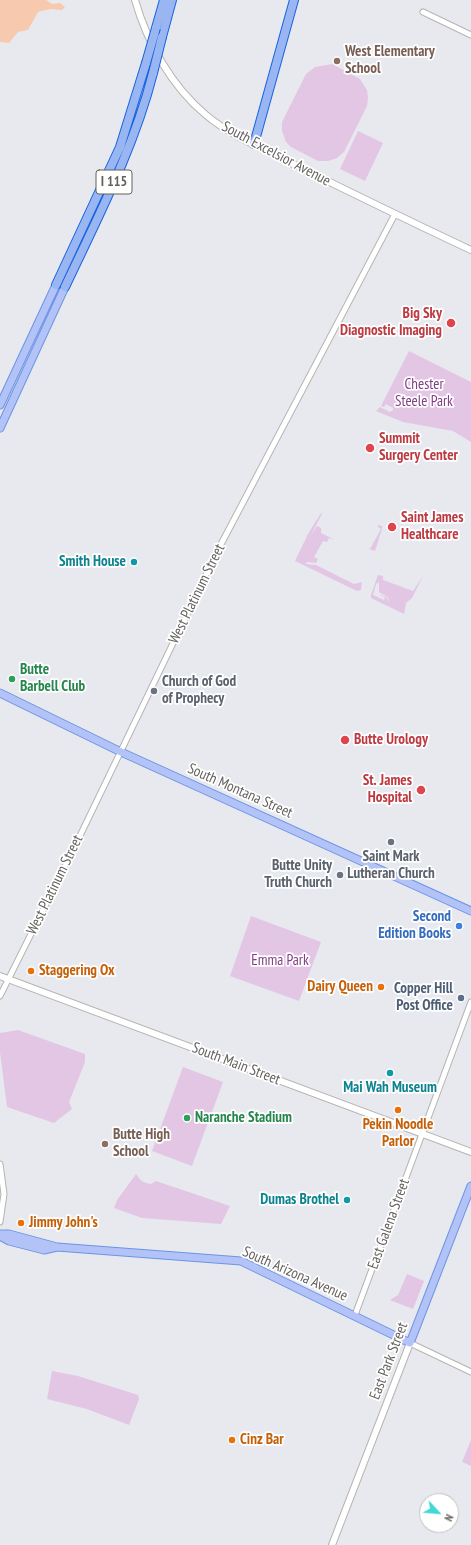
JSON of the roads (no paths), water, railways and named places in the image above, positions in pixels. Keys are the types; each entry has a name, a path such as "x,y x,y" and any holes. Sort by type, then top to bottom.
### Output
{"highway":[{"name":"I 115","path":"56,285 120,147 164,0"},
{"name":"I 115","path":"65,287 124,162 153,73 172,0"},
{"path":"162,36 176,0"},
{"path":"254,144 294,0"}],"main road":[{"name":"South Excelsior Avenue","path":"135,0 149,39 183,92 206,116 230,132 471,250"},
{"path":"0,404 56,285"},
{"path":"0,428 65,287"},
{"name":"South Montana Street","path":"0,693 121,752 471,910"},
{"name":"South Main Street","path":"0,976 471,1152"},
{"name":"East Park Street","path":"332,1545 471,1186"},
{"path":"0,1235 15,1236 57,1247"},
{"name":"South Arizona Avenue","path":"0,1235 8,1240 44,1250 57,1247 241,1260 410,1343"}],"street":[{"path":"422,12 471,35"},
{"name":"West Platinum Street","path":"0,996 121,752 219,548 395,214"},
{"name":"East Galena Street","path":"355,1315 471,1002"},
{"path":"0,1164 4,1194 0,1222"},
{"path":"410,1343 471,1372"}],"place":[{"name":"West Elementary School","path":"337,61"},
{"name":"Big Sky Diagnostic Imaging","path":"451,323"},
{"name":"Summit Surgery Center","path":"370,448"},
{"name":"Saint James Healthcare","path":"392,527"},
{"name":"Smith House","path":"134,562"},
{"name":"Butte Barbell Club","path":"12,679"},
{"name":"Church of God of Prophecy","path":"154,691"},
{"name":"Butte Urology","path":"345,740"},
{"name":"St. James Hospital","path":"421,790"},
{"name":"Saint Mark Lutheran Church","path":"391,842"},
{"name":"Butte Unity Truth Church","path":"340,875"},
{"name":"Second Edition Books","path":"459,926"},
{"name":"Staggering Ox","path":"31,971"},
{"name":"Dairy Queen","path":"381,987"},
{"name":"Copper Hill Post Office","path":"461,998"},
{"name":"Mai Wah Museum","path":"390,1073"},
{"name":"Pekin Noodle Parlor","path":"398,1110"},
{"name":"Naranche Stadium","path":"187,1118"},
{"name":"Butte High School","path":"105,1144"},
{"name":"Dumas Brothel","path":"347,1200"},
{"name":"Jimmy John's","path":"21,1223"},
{"name":"Cinz Bar","path":"232,1440"}],"park label":[{"name":"Chester Steele Park","path":"424,394"},
{"name":"Emma Park","path":"280,961"}]}
